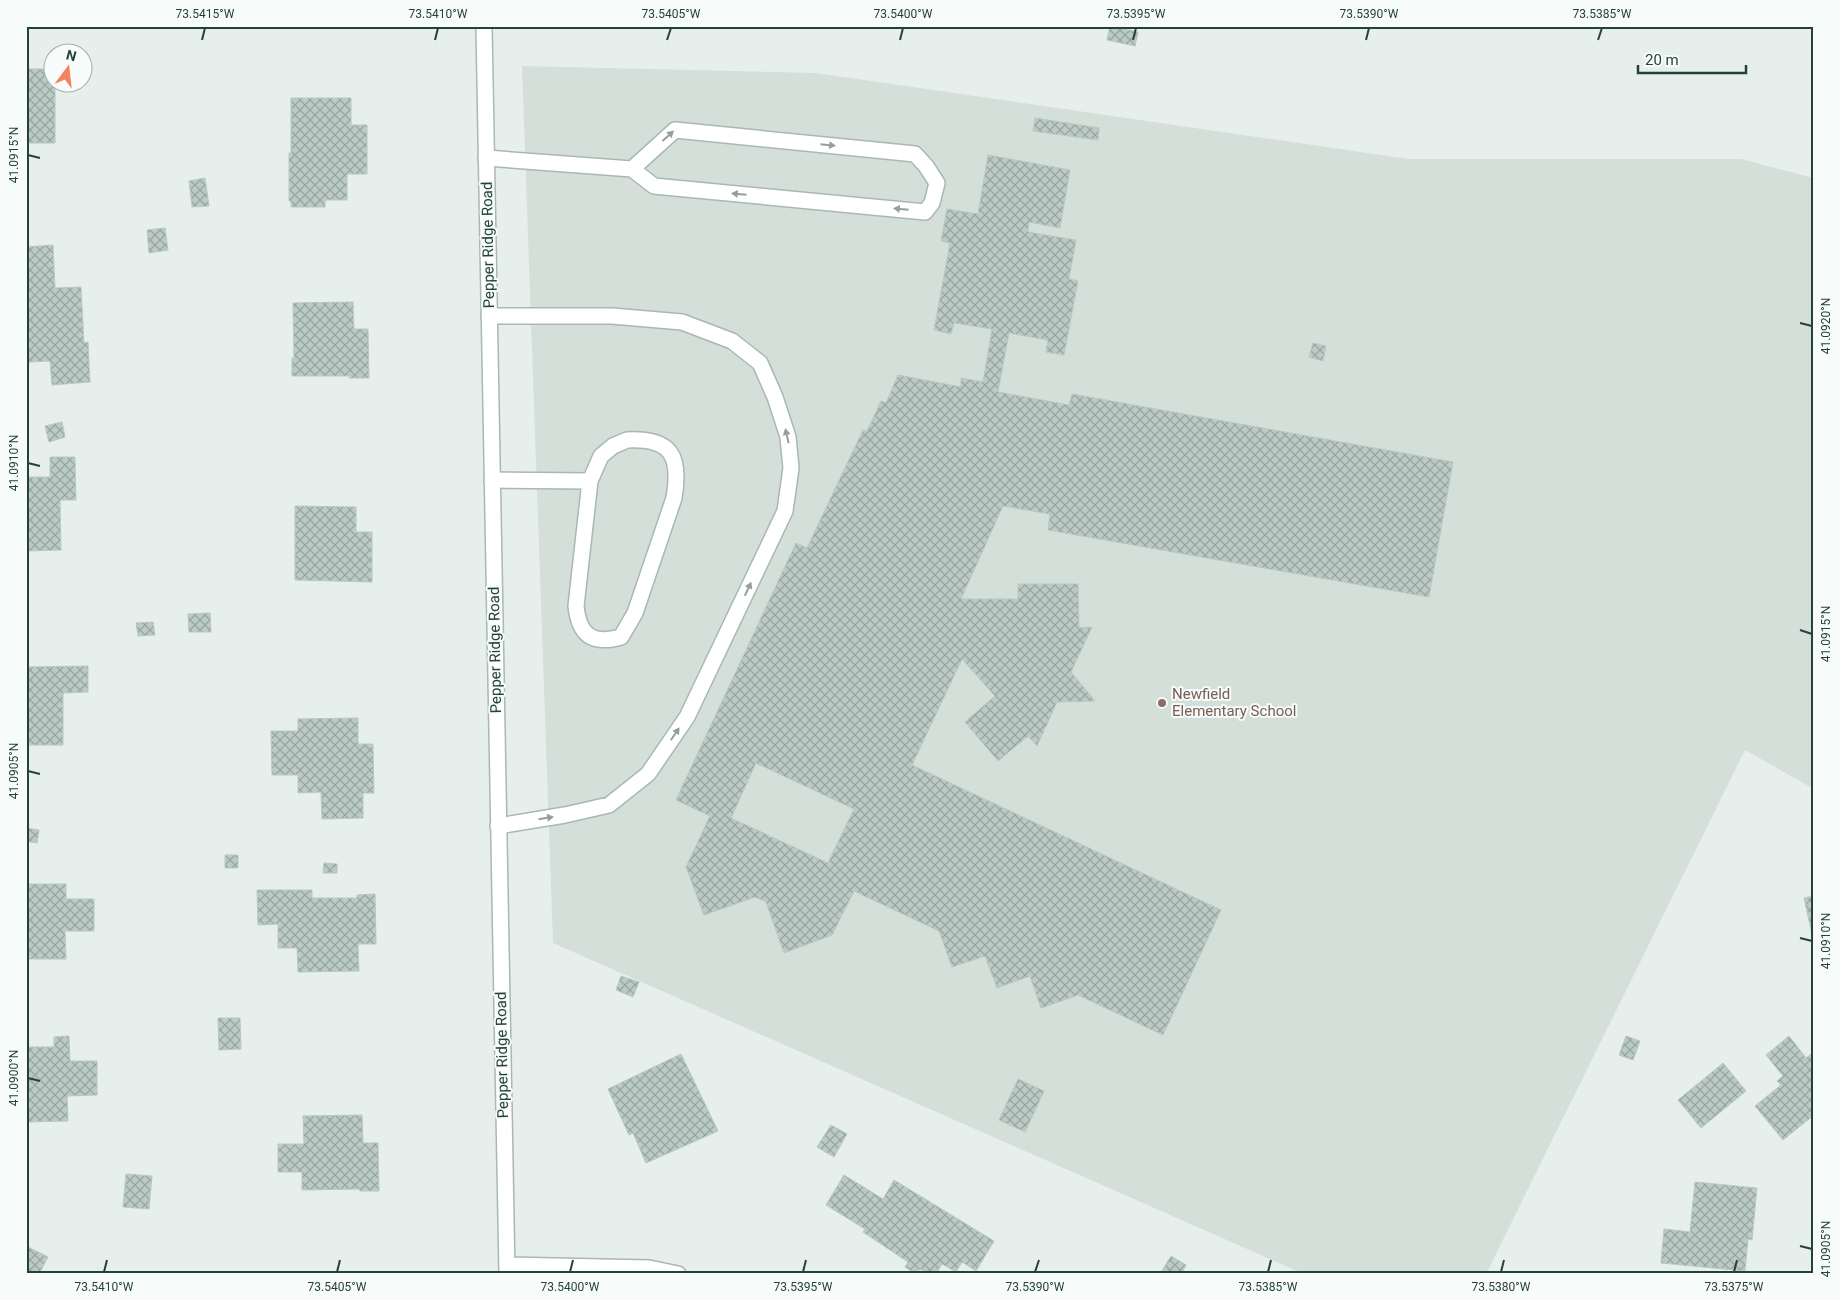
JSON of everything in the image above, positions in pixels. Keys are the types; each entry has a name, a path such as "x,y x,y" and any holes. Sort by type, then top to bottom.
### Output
{"street":[{"name":"Pepper Ridge Road","path":"484,26 507,1269"},
{"path":"486,158 632,169 654,186 925,212 932,203 937,183 926,166 915,154 675,130 632,169"},
{"path":"488,316 612,316 682,322 732,341 760,363 775,397 788,437 791,468 785,511 687,716 648,774 609,804 565,815 498,826"},
{"path":"627,440 655,443 668,450 675,460 676,482 674,498 635,613 620,637 606,641 583,632 578,621 576,606 590,481 601,456 613,446 627,440"},
{"path":"492,480 590,481"},
{"path":"507,1269 649,1268 678,1274"}],"shaded area":[{"name":"Newfield Elementary School","path":"522,66 816,73 1409,159 1741,159 1814,178 1814,789 1745,750 1486,1274 1304,1274 553,943"}],"building":[{"path":"1110,26 1138,32 1135,46 1107,40"},
{"path":"26,69 42,69 42,92 55,92 55,143 26,143"},
{"path":"291,98 351,98 351,125 367,125 367,174 347,174 347,200 325,200 325,207 291,207 291,201 289,201 289,153 291,153"},
{"path":"1035,118 1099,128 1098,140 1033,131"},
{"path":"988,155 1070,170 1060,228 1029,222 1028,232 1076,240 1069,279 1078,281 1064,355 1046,352 1048,340 1009,333 998,392 1069,405 1072,394 1453,462 1429,597 1048,530 1050,514 1003,506 961,599 1018,599 1018,584 1078,584 1079,628 1092,627 1071,672 1095,701 1057,702 1037,746 1028,736 998,761 965,722 995,696 962,659 912,765 1221,910 1163,1035 1078,995 1041,1008 1030,976 997,988 985,956 952,967 939,931 854,891 832,935 784,953 766,902 755,897 704,915 686,867 710,816 676,800 796,543 807,548 863,430 867,431 881,401 886,403 898,375 961,387 961,378 983,382 992,329 954,323 951,334 934,330 950,243 941,241 947,209 978,214","holes":["756,763 854,809 828,863 731,818"]},
{"path":"205,178 209,206 192,207 189,181"},
{"path":"165,228 168,250 149,253 147,230"},
{"path":"53,245 55,288 81,287 84,343 88,342 90,382 52,385 50,361 29,362 29,364 26,364 26,247"},
{"path":"353,302 354,329 368,329 369,378 349,378 350,376 292,376 292,358 294,358 293,303"},
{"path":"1313,343 1326,346 1323,361 1309,357"},
{"path":"62,422 65,437 49,442 45,426"},
{"path":"50,457 75,457 76,500 60,500 61,550 26,551 26,477 50,477"},
{"path":"295,506 356,507 356,532 372,532 372,582 295,580"},
{"path":"210,613 211,632 189,632 188,614"},
{"path":"153,622 155,635 138,636 136,623"},
{"path":"88,666 88,692 63,693 63,745 26,745 26,667"},
{"path":"358,718 358,744 373,744 374,793 363,793 363,818 322,819 321,792 298,793 298,775 272,775 271,731 298,731 298,719"},
{"path":"26,828 39,830 37,843 26,841"},
{"path":"225,855 238,855 238,868 225,868"},
{"path":"324,863 337,864 337,873 323,873"},
{"path":"26,884 66,884 66,899 94,899 94,931 65,931 66,959 26,959"},
{"path":"257,890 312,890 312,898 357,898 357,895 375,894 376,944 358,944 359,971 298,972 297,948 278,948 278,924 258,925"},
{"path":"1814,896 1814,943 1804,898"},
{"path":"621,976 639,982 633,997 616,990"},
{"path":"218,1018 240,1018 241,1049 219,1050"},
{"path":"69,1036 70,1061 97,1061 97,1095 67,1096 68,1121 26,1122 26,1047 54,1047 54,1037"},
{"path":"1626,1036 1640,1041 1633,1060 1619,1055"},
{"path":"1789,1036 1806,1058 1814,1052 1814,1115 1783,1140 1755,1106 1781,1085 1777,1081 1783,1076 1766,1055"},
{"path":"681,1054 718,1131 646,1163 633,1133 629,1135 608,1089"},
{"path":"1723,1063 1746,1091 1701,1128 1678,1100"},
{"path":"1018,1079 1044,1091 1025,1132 999,1120"},
{"path":"362,1115 363,1143 378,1143 379,1191 360,1191 359,1189 302,1190 302,1172 278,1172 278,1144 304,1144 303,1116"},
{"path":"831,1125 847,1134 834,1157 817,1147"},
{"path":"126,1174 152,1176 149,1209 123,1207"},
{"path":"844,1175 883,1199 894,1180 994,1241 976,1271 962,1262 956,1272 942,1264 936,1274 928,1274 920,1269 916,1274 905,1267 908,1262 863,1232 865,1229 826,1205"},
{"path":"1695,1182 1757,1188 1752,1240 1748,1239 1745,1271 1661,1263 1664,1229 1690,1232"},
{"path":"26,1246 48,1257 39,1274 26,1274"},
{"path":"1171,1256 1186,1265 1181,1274 1160,1274"}],"place":[{"name":"Newfield Elementary School","path":"1162,703"}]}
